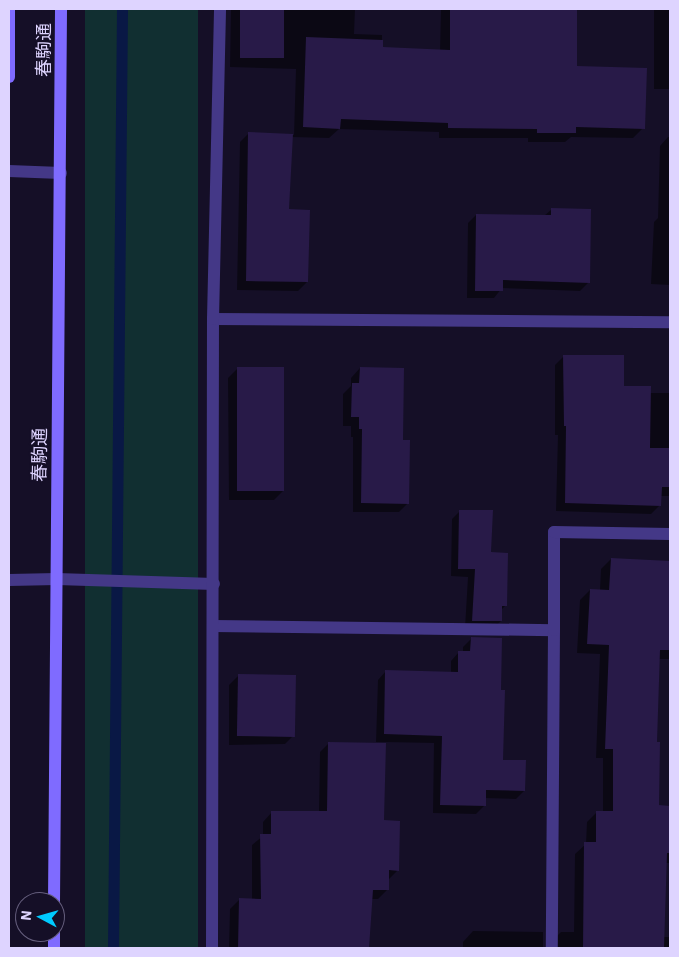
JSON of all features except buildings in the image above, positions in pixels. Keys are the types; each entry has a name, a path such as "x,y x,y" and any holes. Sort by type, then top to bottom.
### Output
{"street":[{"name":"春駒通","path":"9,9 9,77"},
{"name":"春駒通","path":"54,892 61,9"},
{"path":"212,948 213,319 220,9"},
{"path":"9,171 61,173"},
{"path":"213,319 670,322"},
{"path":"552,948 554,532 670,534"},
{"path":"9,580 56,579 214,584"},
{"path":"213,626 554,630"}],"green space":[{"path":"85,9 198,9 198,948 85,948"}],"waterway":[{"path":"113,948 122,9"}]}
